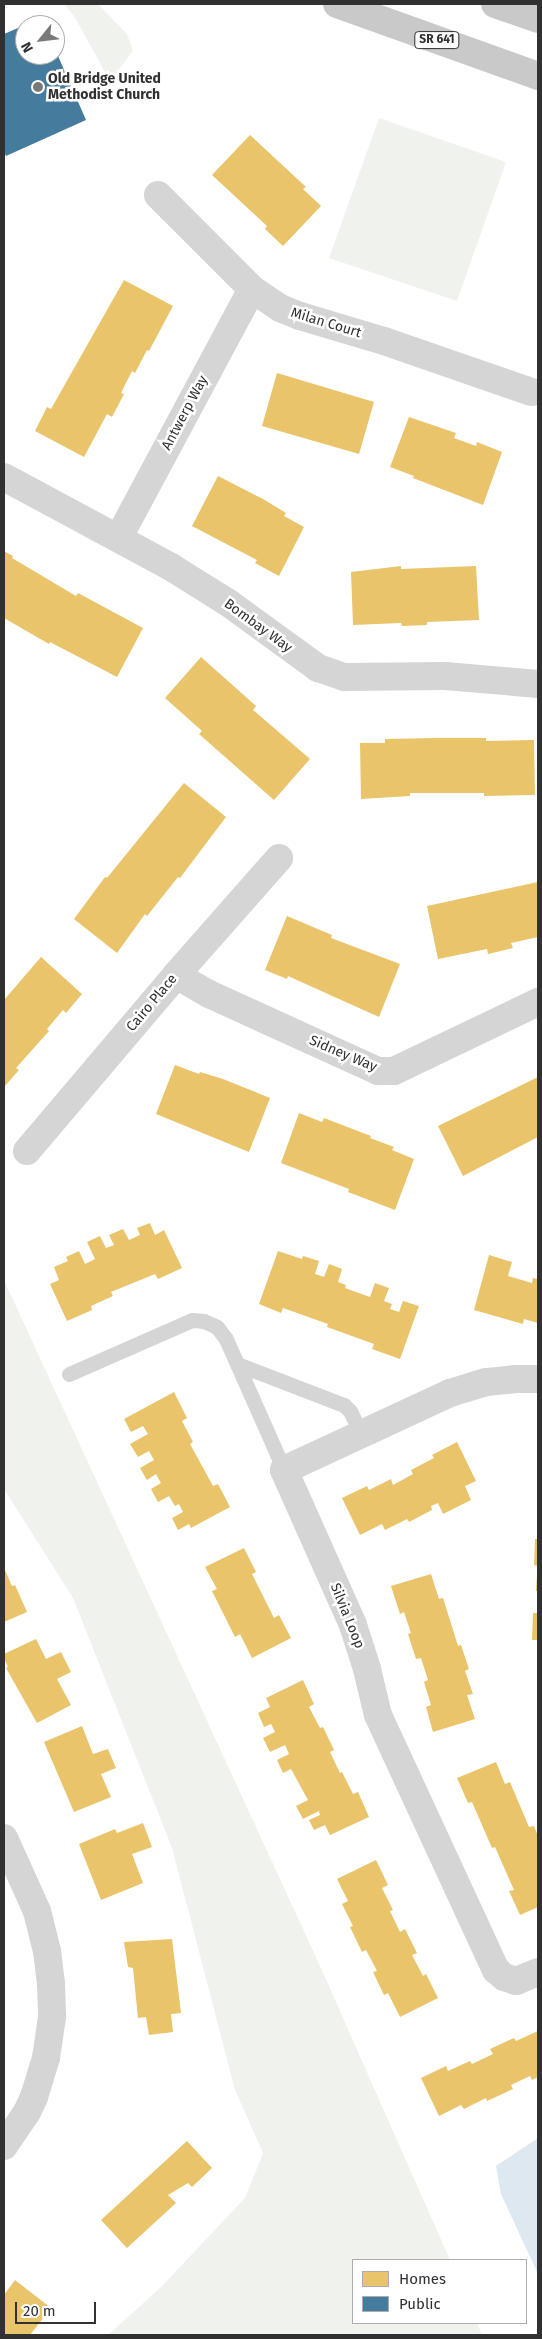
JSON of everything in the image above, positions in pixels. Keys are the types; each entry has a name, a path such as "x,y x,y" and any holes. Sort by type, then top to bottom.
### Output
{"main road":[{"name":"SR 641","path":"337,4 538,76"},
{"path":"496,4 538,19"}],"street":[{"name":"Milan Court","path":"158,195 252,289 280,308 300,316 384,341 530,392"},
{"name":"Antwerp Way","path":"119,537 252,289"},
{"name":"Bombay Way","path":"4,477 172,567 230,604 318,668 344,677 445,676 538,684"},
{"name":"Cairo Place","path":"27,1151 278,858"},
{"name":"Sidney Way","path":"176,975 209,994 378,1071 394,1071 538,1002"},
{"path":"284,1470 450,1392 486,1382 516,1378 538,1379"},
{"name":"Silvia Loop","path":"284,1470 353,1625 367,1669 378,1715 496,1970 504,1977 516,1981 538,1972"},
{"path":"4,1838 37,1911 52,1984 52,2017 46,2058 28,2112 4,2146"}],"lane":[{"path":"69,1374 192,1320 204,1321 217,1327 226,1339 284,1470"},
{"path":"237,1364 344,1405 350,1411 361,1434"}],"shaded area":[{"path":"64,4 98,4 127,34 133,51 110,81 74,16"},
{"path":"379,118 506,162 457,301 329,258"},
{"path":"4,1280 321,1968 450,2259 352,2259 352,2324 477,2324 482,2335 108,2335 160,2288 245,2198 263,2153 235,2090 172,1848 73,1598 4,1489"},
{"path":"538,2138 538,2274 501,2194 496,2166"}],"building: Homes":[{"path":"250,135 306,187 303,189 321,206 283,246 265,229 267,226 212,175"},
{"path":"124,280 173,306 149,351 147,350 135,373 132,371 121,393 124,394 112,417 107,414 84,457 35,431 47,407 51,409"},
{"path":"277,373 374,402 359,454 262,426"},
{"path":"409,417 456,433 454,438 476,446 477,442 502,452 483,505 390,467"},
{"path":"218,476 263,499 286,513 284,516 304,527 279,576 255,563 257,560 192,526"},
{"path":"4,551 13,556 12,558 76,596 78,593 143,628 117,677 50,642 49,644 4,618"},
{"path":"401,566 401,569 476,566 479,620 427,622 427,625 402,626 401,623 353,625 351,572"},
{"path":"201,657 256,706 253,710 310,759 274,800 199,734 202,731 165,698"},
{"path":"486,738 486,741 534,740 535,795 484,796 484,793 410,793 410,796 361,799 360,743 385,743 385,739"},
{"path":"184,783 226,817 180,878 178,877 147,916 145,914 117,953 74,919 105,877 107,878"},
{"path":"538,882 538,937 511,943 513,948 488,954 487,949 438,959 427,906"},
{"path":"287,916 332,935 331,938 400,964 379,1017 288,976 287,979 265,970"},
{"path":"41,957 82,994 66,1013 63,1010 47,1029 49,1031 16,1068 19,1070 4,1087 4,1000"},
{"path":"175,1065 199,1074 200,1072 223,1079 270,1098 249,1152 156,1114"},
{"path":"538,1077 538,1137 463,1176 438,1126"},
{"path":"299,1113 322,1122 324,1118 371,1136 370,1138 394,1147 392,1150 414,1159 395,1210 348,1192 349,1189 281,1163"},
{"path":"150,1223 155,1235 164,1230 182,1268 158,1279 155,1274 111,1292 113,1296 91,1306 92,1310 67,1321 50,1284 59,1280 54,1267 68,1261 66,1257 79,1251 85,1264 95,1259 87,1242 100,1236 106,1248 114,1245 109,1235 123,1229 129,1240 140,1235 137,1228"},
{"path":"278,1251 302,1259 303,1256 319,1261 315,1274 324,1277 329,1264 342,1269 338,1282 346,1285 345,1288 370,1297 375,1283 389,1288 384,1301 392,1304 390,1309 399,1312 403,1301 419,1306 400,1359 372,1349 374,1344 327,1327 328,1324 283,1308 281,1313 259,1304"},
{"path":"489,1255 512,1262 508,1276 532,1283 533,1278 538,1279 538,1323 524,1319 523,1324 474,1310"},
{"path":"174,1392 187,1418 182,1421 193,1442 190,1444 213,1486 218,1484 230,1507 191,1528 189,1524 178,1530 172,1518 183,1512 179,1504 175,1506 169,1496 158,1502 151,1489 161,1483 156,1474 147,1480 140,1468 154,1460 149,1451 138,1457 130,1444 148,1434 143,1426 131,1432 124,1419"},
{"path":"457,1442 476,1481 465,1486 471,1500 443,1514 438,1503 431,1506 432,1510 409,1522 407,1519 385,1530 382,1524 360,1535 342,1498 367,1486 369,1490 391,1479 393,1485 413,1474 411,1470 434,1458 432,1455"},
{"path":"535,1539 538,1539 538,1566 534,1565"},
{"path":"244,1548 256,1572 252,1574 274,1618 279,1615 291,1638 252,1658 240,1634 235,1637 212,1591 217,1589 205,1567"},
{"path":"4,1568 12,1586 15,1585 27,1612 4,1622"},
{"path":"431,1574 439,1599 443,1598 458,1646 461,1645 469,1669 465,1671 473,1694 467,1695 475,1719 433,1732 426,1707 431,1705 424,1682 428,1680 421,1658 416,1659 408,1634 411,1633 404,1612 400,1614 391,1586"},
{"path":"537,1575 538,1591 536,1591"},
{"path":"533,1613 538,1613 538,1640 532,1640"},
{"path":"36,1639 46,1659 61,1652 71,1672 57,1679 71,1705 37,1723 6,1668 8,1667 4,1658 4,1654"},
{"path":"303,1680 314,1704 309,1707 320,1728 323,1727 334,1750 330,1752 340,1773 342,1772 353,1794 358,1792 369,1817 330,1835 325,1825 314,1830 309,1820 320,1815 319,1811 303,1819 296,1806 308,1800 291,1769 283,1773 277,1760 289,1754 285,1745 270,1752 263,1738 275,1732 271,1724 264,1727 258,1713 270,1707 266,1698"},
{"path":"82,1726 93,1754 108,1749 116,1768 101,1774 111,1797 74,1812 44,1742"},
{"path":"496,1762 505,1784 510,1782 529,1827 534,1826 538,1836 538,1907 520,1915 509,1891 514,1890 495,1847 492,1848 472,1802 468,1803 457,1778"},
{"path":"143,1823 152,1847 132,1854 143,1883 101,1900 79,1844 115,1829 117,1833"},
{"path":"376,1860 388,1885 382,1888 393,1910 390,1911 400,1932 405,1929 417,1953 412,1955 423,1976 426,1974 438,1998 400,2017 388,1993 384,1995 373,1972 377,1971 366,1950 362,1952 350,1927 353,1926 342,1904 348,1901 337,1879"},
{"path":"172,1939 181,2013 171,2014 173,2032 149,2035 146,2017 138,2018 133,1968 128,1967 124,1942"},
{"path":"538,2031 538,2077 532,2080 530,2076 511,2085 513,2089 487,2101 486,2098 464,2109 461,2105 439,2116 421,2078 446,2066 448,2071 470,2061 472,2064 493,2054 490,2049 514,2038 516,2041"},
{"path":"187,2141 212,2168 192,2187 188,2183 168,2195 176,2203 127,2248 101,2220"},
{"path":"15,2280 51,2308 30,2335 4,2335 4,2295"}],"building: Public":[{"name":"Old Bridge United Methodist Church","path":"15,29 15,65 62,65 86,120 6,156 4,152 4,34"}],"place":[{"name":"Old Bridge United Methodist Church","path":"38,87"}]}
